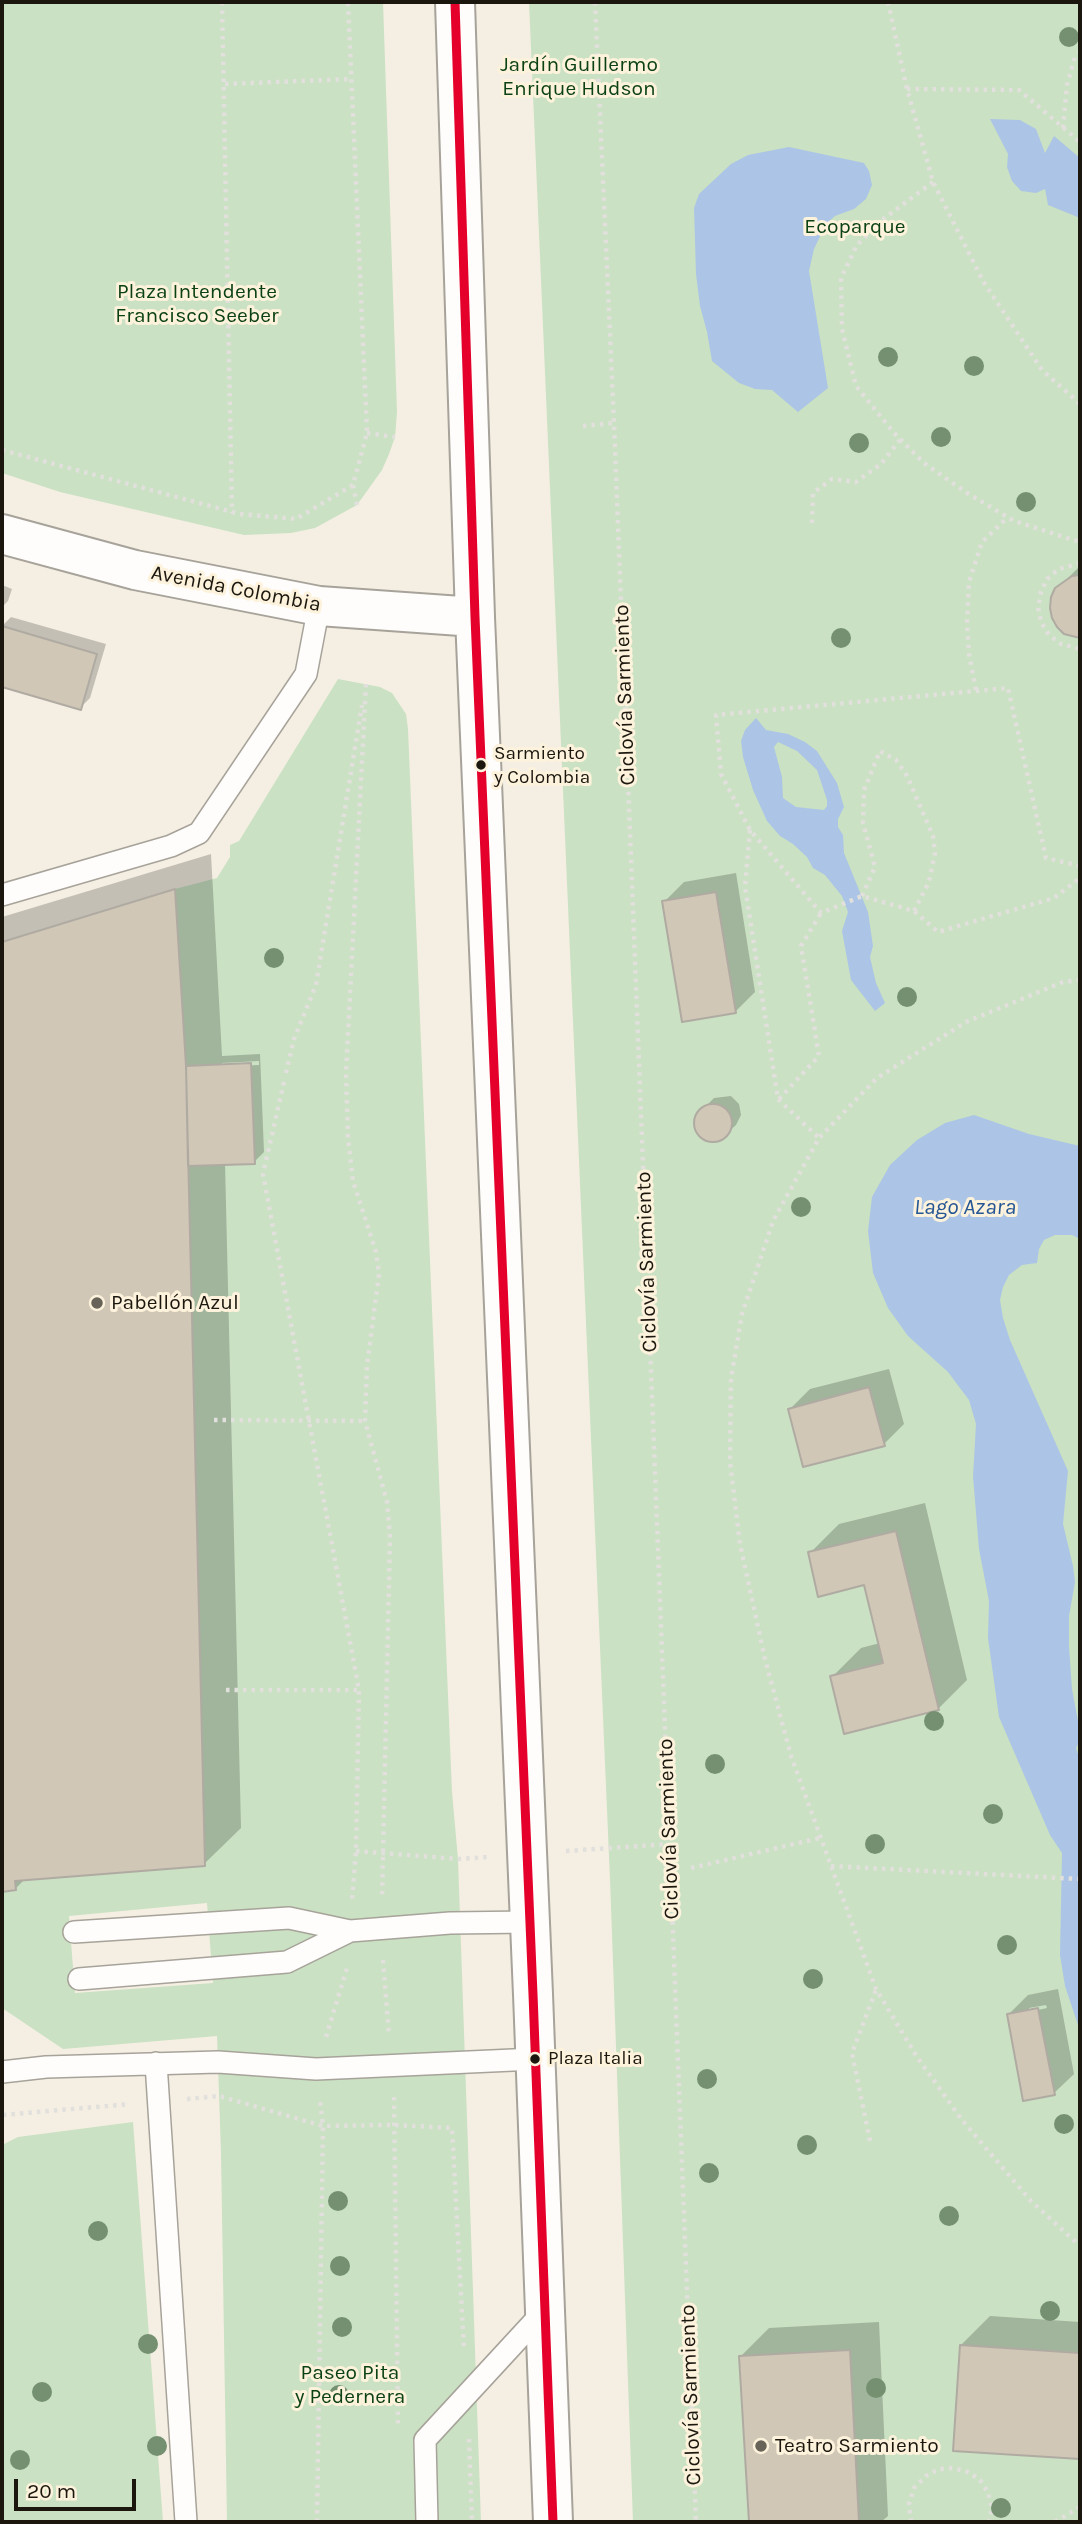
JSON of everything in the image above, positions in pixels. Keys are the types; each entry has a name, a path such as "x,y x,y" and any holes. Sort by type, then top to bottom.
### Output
{"main road":[{"path":"455,2 475,617 553,2522"},
{"name":"Avenida Colombia","path":"2,534 135,570 318,606 475,617"}],"lane":[{"path":"2,895 171,846 199,833 306,674 318,606"},
{"path":"74,1932 289,1919 349,1931 450,1923 530,1922"},
{"path":"79,1979 287,1962 349,1931"},
{"path":"2,2072 156,2063 218,2062 316,2069 535,2059"},
{"path":"156,2063 186,2522"},
{"path":"427,2522 425,2441 546,2310"}],"path":[{"path":"222,2 232,513"},
{"path":"348,2 367,433 353,485 357,505"},
{"name":"Ciclovía Sarmiento","path":"596,2 696,2522"},
{"path":"888,2 907,89 933,182 983,281 1042,370 1080,404"},
{"path":"1063,128 1067,85 1074,60 1080,52"},
{"path":"225,84 351,79"},
{"path":"907,89 1019,90 1080,142"},
{"path":"933,182 882,220 857,245 841,278 842,329 856,386 900,440 924,463 1007,518 1080,542"},
{"path":"583,426 614,423"},
{"path":"367,433 395,437"},
{"path":"813,523 813,494 832,479 856,482 881,464 900,440"},
{"path":"2,450 232,513 296,519 353,485"},
{"path":"976,690 969,654 969,582 982,542 1007,518"},
{"path":"1080,563 1059,569 1047,579 1038,607 1041,622 1049,635 1061,645 1080,649"},
{"path":"286,1073 294,1039 316,985 366,684 344,1073 353,1181 376,1252 379,1274 367,1366 365,1421 387,1502 390,1537 382,1928 395,2125 398,2426"},
{"path":"821,913 750,830 721,774 716,715 1009,688 1046,858 1080,866"},
{"path":"859,897 875,867 863,823 864,790 880,751 896,760 907,776 933,836 935,853 929,882 914,911"},
{"path":"750,830 745,887 778,1099 819,1138"},
{"path":"778,1099 819,1056 801,946 821,913 859,897 914,911 939,932 1054,898 1080,878"},
{"path":"1080,980 1063,982 966,1022 877,1078 819,1138 772,1221 742,1314 731,1378 730,1462 740,1544 765,1658 791,1756 876,1989 917,2057 962,2120 1031,2201 1080,2246"},
{"path":"284,1082 263,1174 359,1690 356,1851 349,1931 350,1959 316,2069 323,2126 317,2522"},
{"path":"214,1420 365,1421"},
{"path":"226,1690 359,1690"},
{"path":"691,1868 820,1838"},
{"path":"831,1866 1080,1879"},
{"path":"870,2141 852,2053 876,1989"},
{"path":"323,2126 395,2125 452,2128 472,2522"},
{"path":"911,2522 909,2504 915,2488 926,2476 939,2469 953,2468 968,2472 980,2480 988,2492 992,2509 989,2522"},
{"path":"1055,2522 1080,2507"}],"green space":[{"name":"Plaza Intendente Francisco Seeber","path":"2,2 383,2 397,412 395,437 389,454 382,470 357,505 315,528 291,533 244,535 60,492 2,473"},
{"name":"Ecoparque","path":"529,2 1080,2 1080,2522 633,2522 610,1879"},
{"name":"Paseo Pita y Pedernera","path":"338,679 380,687 392,693 406,714 408,729 452,1792 458,1859 481,2522 227,2522 217,2036 63,2049 2,2008 2,1892 16,1890 15,1881 205,1866 186,1066 175,889 217,878 230,857 230,845 239,841","holes":["207,1903 213,1983 75,1993 69,1916"]},
{"path":"133,2122 163,2522 2,2522 2,2145 18,2137"}],"water":[{"path":"990,119 1020,120 1036,129 1045,153 1054,136 1080,158 1080,218 1048,205 1045,189 1036,193 1021,191 1012,181 1007,167 1008,154"},
{"path":"789,147 864,163 872,185 866,199 854,209 835,216 826,224 814,249 809,271 828,388 798,412 772,390 755,389 739,383 712,361 696,274 694,208 699,194 731,164 748,155"},
{"path":"756,718 766,730 788,734 805,742 817,751 837,783 844,807 838,819 838,827 843,835 844,853 868,912 873,946 870,957 876,983 885,1003 875,1011 851,980 842,931 848,912 842,896 825,875 813,868 807,857 780,836 767,821 753,790 743,757 741,741 745,730","holes":["778,742 797,751 817,770 827,800 824,810 796,807 783,798 782,777 774,747"]},
{"name":"Lago Azara","path":"974,1115 1029,1134 1080,1146 1080,1239 1072,1235 1055,1235 1044,1240 1039,1249 1037,1263 1022,1265 1009,1275 1000,1300 1010,1340 1068,1471 1063,1524 1075,1582 1069,1616 1069,1647 1072,1689 1080,1732 1076,1748 1080,1760 1080,2041 1078,2025 1065,1986 1060,1955 1062,1853 1050,1835 999,1717 988,1638 989,1601 979,1549 973,1476 976,1424 969,1400 948,1372 908,1336 888,1308 873,1273 868,1231 872,1197 890,1165 917,1140 945,1123"}],"building":[{"path":"1080,575 1080,638 1064,634 1057,627 1050,608 1055,588 1072,576"},
{"path":"2,626 97,654 81,710 2,687"},
{"name":"Pabellón Azul","path":"175,889 186,1066 205,1866 15,1881 16,1890 2,1892 2,942"},
{"path":"716,892 736,1013 682,1022 662,901"},
{"path":"251,1063 255,1164 188,1166 186,1066"},
{"path":"713,1104 726,1110 732,1123 726,1136 713,1142 700,1136 694,1123 700,1110"},
{"path":"869,1387 885,1446 803,1467 788,1409"},
{"path":"896,1531 939,1710 844,1734 830,1676 883,1663 864,1585 818,1597 808,1552"},
{"path":"1038,2008 1055,2095 1023,2101 1007,2014"},
{"path":"960,2345 1080,2353 1080,2459 953,2451"},
{"path":"850,2350 859,2522 749,2522 739,2356"}],"transit line":[{"path":"455,2 475,617 553,2522"}],"place":[{"name":"Sarmiento y Colombia","path":"481,765"},
{"name":"Pabellón Azul","path":"97,1303"},
{"name":"Plaza Italia","path":"535,2059"},
{"name":"Teatro Sarmiento","path":"761,2446"}],"park label":[{"name":"Jardín Guillermo Enrique Hudson","path":"579,77"}]}
